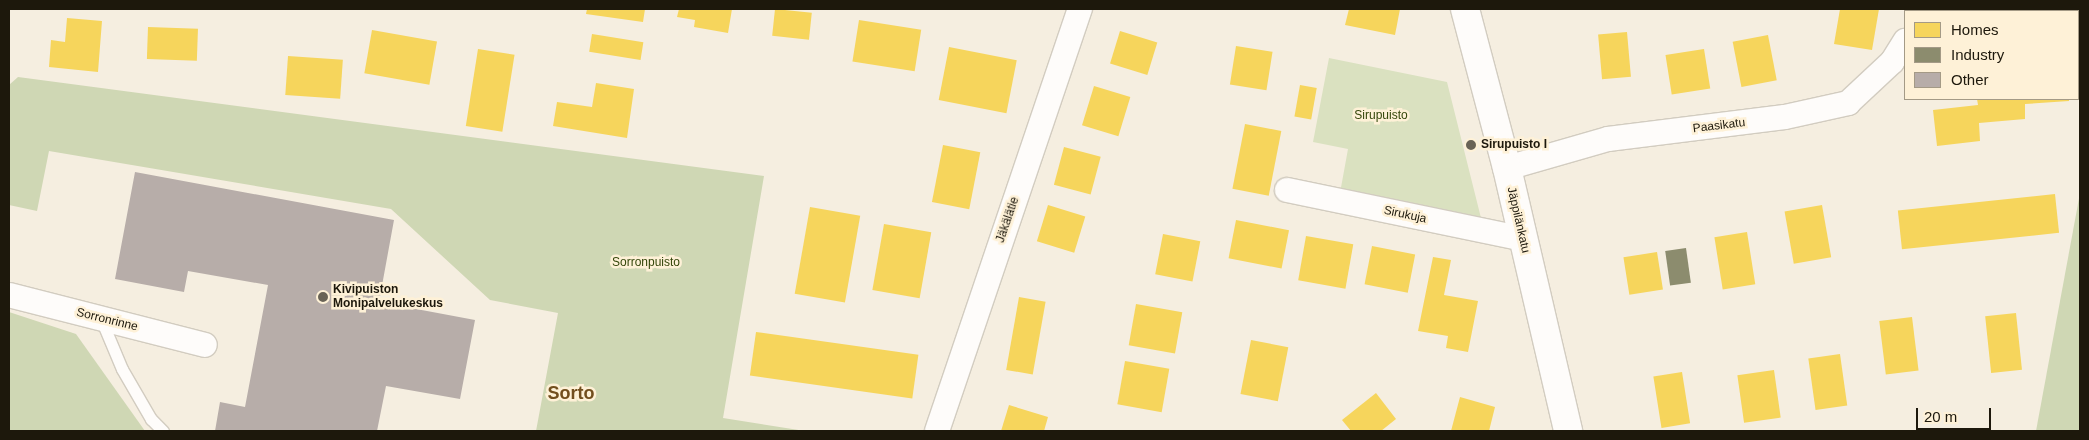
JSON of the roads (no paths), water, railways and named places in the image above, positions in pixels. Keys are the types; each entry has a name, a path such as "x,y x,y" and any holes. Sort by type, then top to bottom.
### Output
{"street":[{"name":"Jäkälätie","path":"937,431 1080,9"},
{"name":"Jäppilänkatu","path":"1465,9 1507,168 1568,431"},
{"name":"Paasikatu","path":"1507,168 1608,139 1785,117 1848,103 1892,62 1904,42"},
{"name":"Sirukuja","path":"1287,190 1522,239"},
{"name":"Sorronrinne","path":"9,295 205,345"}],"lane":[{"path":"101,319 122,369 151,419 162,431"}],"place":[{"name":"Sirupuisto I","path":"1471,145"},
{"name":"Kivipuiston Monipalvelukeskus","path":"323,297"}],"district":[{"name":"Sorto","path":"571,393"}],"park label":[{"name":"Sirupuisto","path":"1381,116"},
{"name":"Sorronpuisto","path":"646,263"}]}
